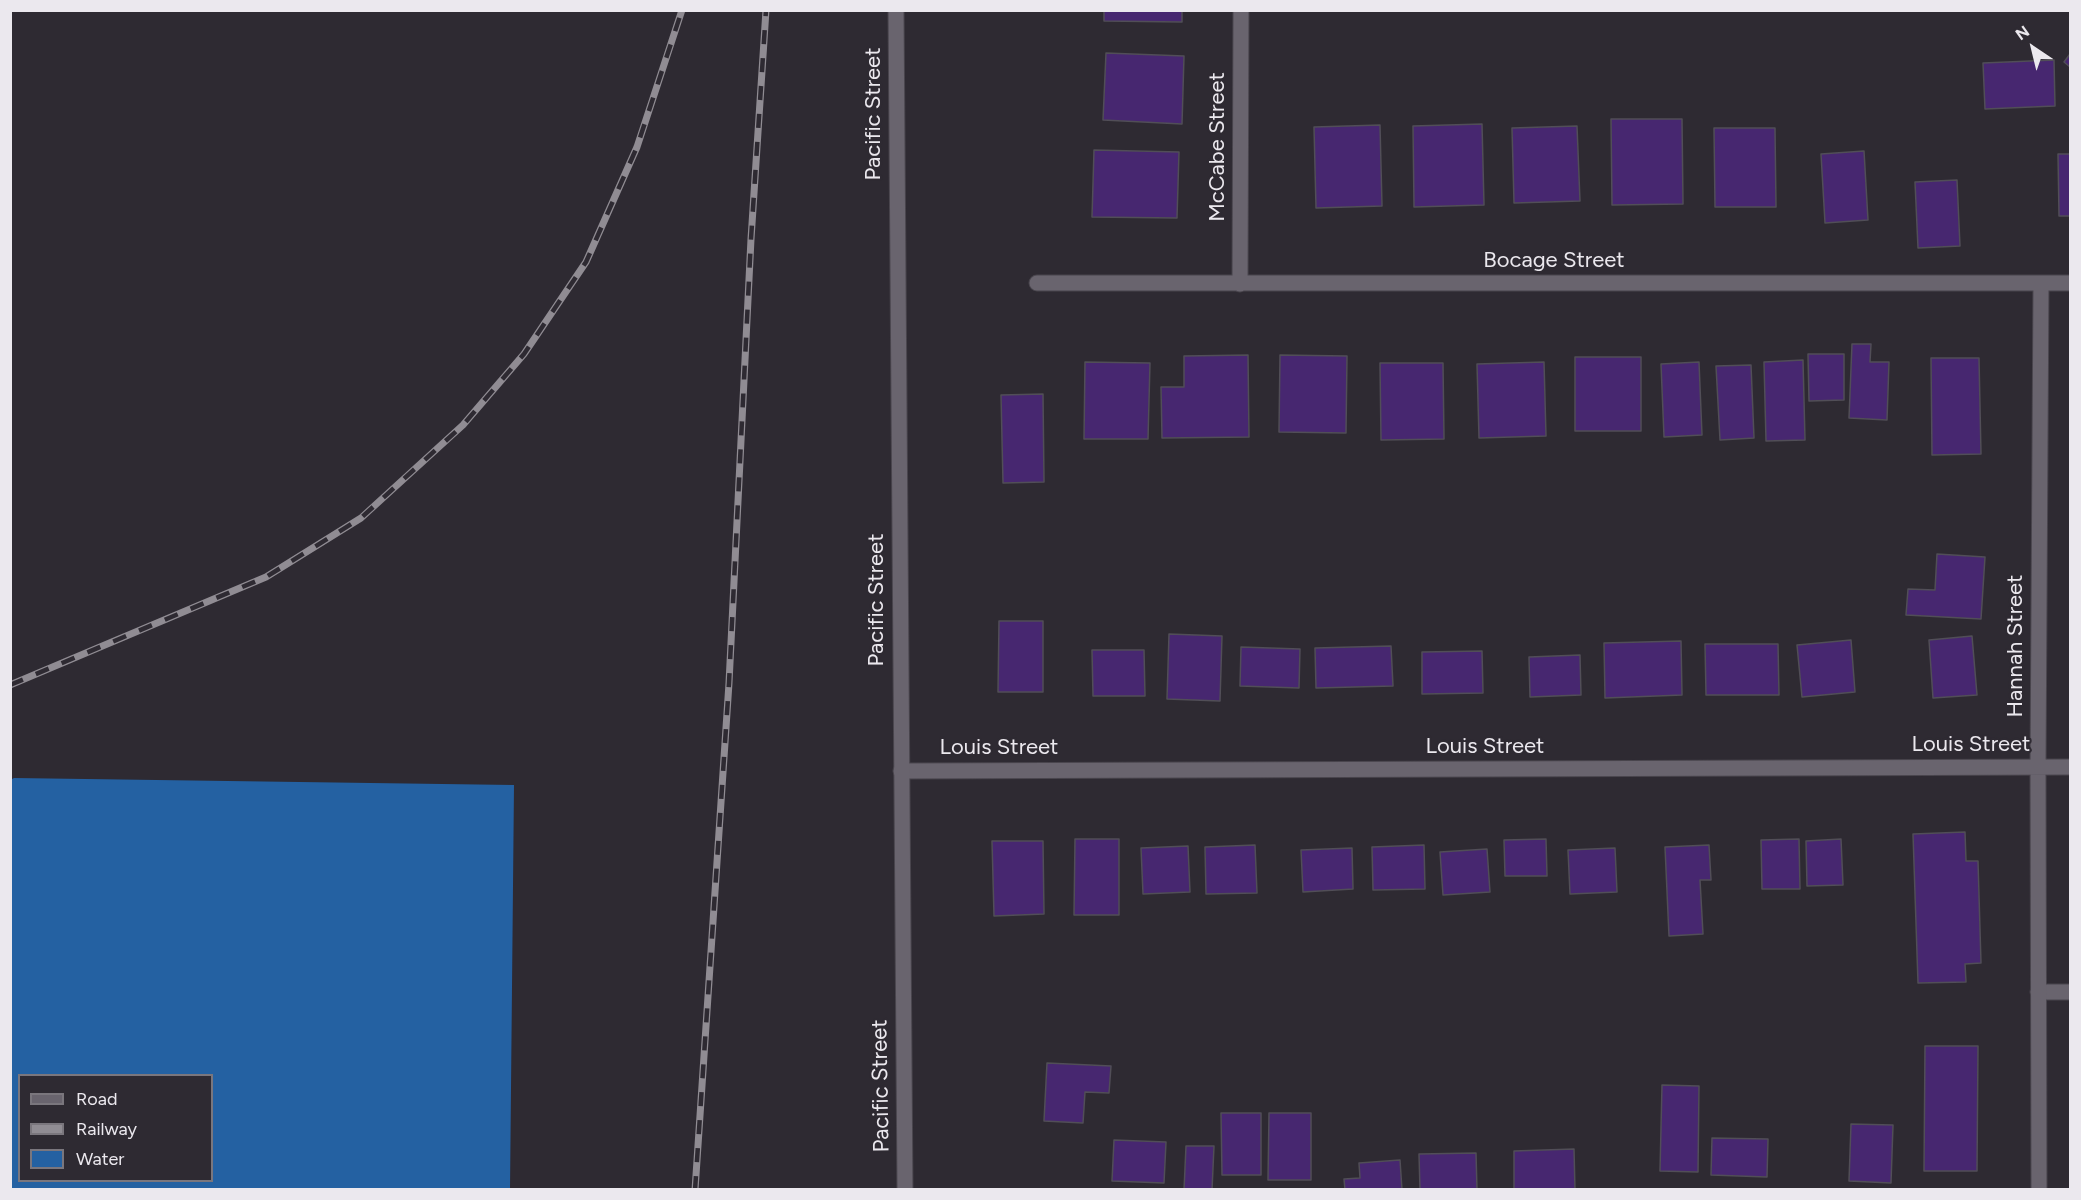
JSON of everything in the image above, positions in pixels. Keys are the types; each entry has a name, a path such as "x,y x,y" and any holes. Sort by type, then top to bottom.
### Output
{"street":[{"name":"Pacific Street","path":"896,10 905,1190"},
{"name":"McCabe Street","path":"1240,284 1241,10"},
{"name":"Bocage Street","path":"1037,283 2070,283"},
{"name":"Hannah Street","path":"2038,1190 2037,767 2041,283"},
{"name":"Louis Street","path":"901,771 2070,767"},
{"path":"2038,992 2070,992"}],"water":[{"path":"14,778 514,785 510,1189 11,1189 10,780"}],"building":[{"path":"1104,10 1182,10 1182,22 1104,21"},
{"path":"1106,53 1184,56 1182,124 1103,120"},
{"path":"2070,54 2070,67 2064,62"},
{"path":"2054,60 2055,106 1985,109 1983,63"},
{"path":"1611,119 1682,119 1683,204 1612,205"},
{"path":"1482,124 1484,205 1414,207 1413,126"},
{"path":"1380,125 1382,206 1316,208 1314,127"},
{"path":"1577,126 1580,201 1514,203 1512,128"},
{"path":"1714,128 1775,128 1776,207 1715,207"},
{"path":"1094,150 1179,152 1177,218 1092,217"},
{"path":"1864,151 1868,220 1825,223 1821,154"},
{"path":"2058,154 2070,154 2070,216 2059,216"},
{"path":"1957,180 1960,246 1918,248 1915,182"},
{"path":"1852,344 1871,344 1870,362 1889,362 1887,420 1849,418"},
{"path":"1808,354 1844,354 1844,400 1809,401"},
{"path":"1248,355 1249,437 1162,438 1161,387 1184,387 1184,356"},
{"path":"1280,355 1347,356 1346,433 1279,432"},
{"path":"1575,357 1641,357 1641,431 1575,431"},
{"path":"1931,358 1979,358 1981,454 1932,455"},
{"path":"1803,360 1805,440 1766,441 1764,362"},
{"path":"1085,362 1150,363 1148,439 1084,439"},
{"path":"1544,362 1546,436 1479,438 1477,364"},
{"path":"1699,362 1702,435 1664,437 1661,364"},
{"path":"1380,363 1443,363 1444,439 1381,440"},
{"path":"1751,365 1754,438 1720,440 1716,366"},
{"path":"1043,394 1044,482 1003,483 1001,395"},
{"path":"1937,554 1985,557 1981,619 1906,615 1908,589 1935,590"},
{"path":"999,621 1043,621 1043,692 998,692"},
{"path":"1169,634 1222,636 1220,701 1167,699"},
{"path":"1972,636 1977,695 1933,698 1929,640"},
{"path":"1851,640 1855,692 1802,697 1797,645"},
{"path":"1681,641 1682,695 1605,698 1604,643"},
{"path":"1705,644 1778,644 1779,695 1706,695"},
{"path":"1391,646 1393,686 1316,688 1315,648"},
{"path":"1241,647 1300,649 1299,688 1240,686"},
{"path":"1092,650 1144,650 1145,696 1093,696"},
{"path":"1482,651 1483,693 1422,694 1422,652"},
{"path":"1580,655 1581,695 1530,697 1529,657"},
{"path":"1965,832 1966,861 1978,861 1981,963 1965,964 1966,982 1918,983 1913,834"},
{"path":"1075,839 1119,839 1119,915 1074,915"},
{"path":"1546,839 1547,876 1505,876 1504,840"},
{"path":"1799,839 1800,889 1762,889 1761,840"},
{"path":"1841,839 1843,885 1807,886 1806,841"},
{"path":"992,841 1043,841 1044,914 994,916"},
{"path":"1255,845 1257,893 1206,894 1205,847"},
{"path":"1424,845 1425,889 1373,890 1372,847"},
{"path":"1709,845 1711,880 1700,880 1703,934 1669,936 1665,847"},
{"path":"1188,846 1190,892 1143,894 1141,848"},
{"path":"1352,848 1353,889 1303,892 1301,850"},
{"path":"1615,848 1617,892 1570,894 1568,850"},
{"path":"1487,849 1490,892 1443,895 1440,852"},
{"path":"1925,1046 1978,1046 1977,1171 1924,1171"},
{"path":"1047,1063 1111,1066 1109,1093 1085,1092 1083,1123 1044,1121"},
{"path":"1662,1085 1699,1086 1698,1172 1660,1171"},
{"path":"1221,1113 1261,1113 1261,1175 1222,1175"},
{"path":"1269,1113 1311,1113 1311,1180 1268,1180"},
{"path":"1851,1124 1893,1125 1891,1183 1849,1181"},
{"path":"1712,1138 1768,1139 1767,1177 1711,1175"},
{"path":"1114,1140 1166,1142 1164,1183 1112,1181"},
{"path":"1186,1146 1214,1146 1212,1190 1184,1190"},
{"path":"1574,1149 1575,1190 1514,1190 1514,1151"},
{"path":"1476,1153 1477,1190 1420,1190 1419,1154"},
{"path":"1400,1160 1402,1190 1345,1190 1344,1179 1360,1178 1359,1163"}],"railway":[{"path":"10,685 266,577 361,518 463,425 524,354 586,262 637,147 682,10"},
{"path":"695,1190 729,683 751,239 766,10"}]}
